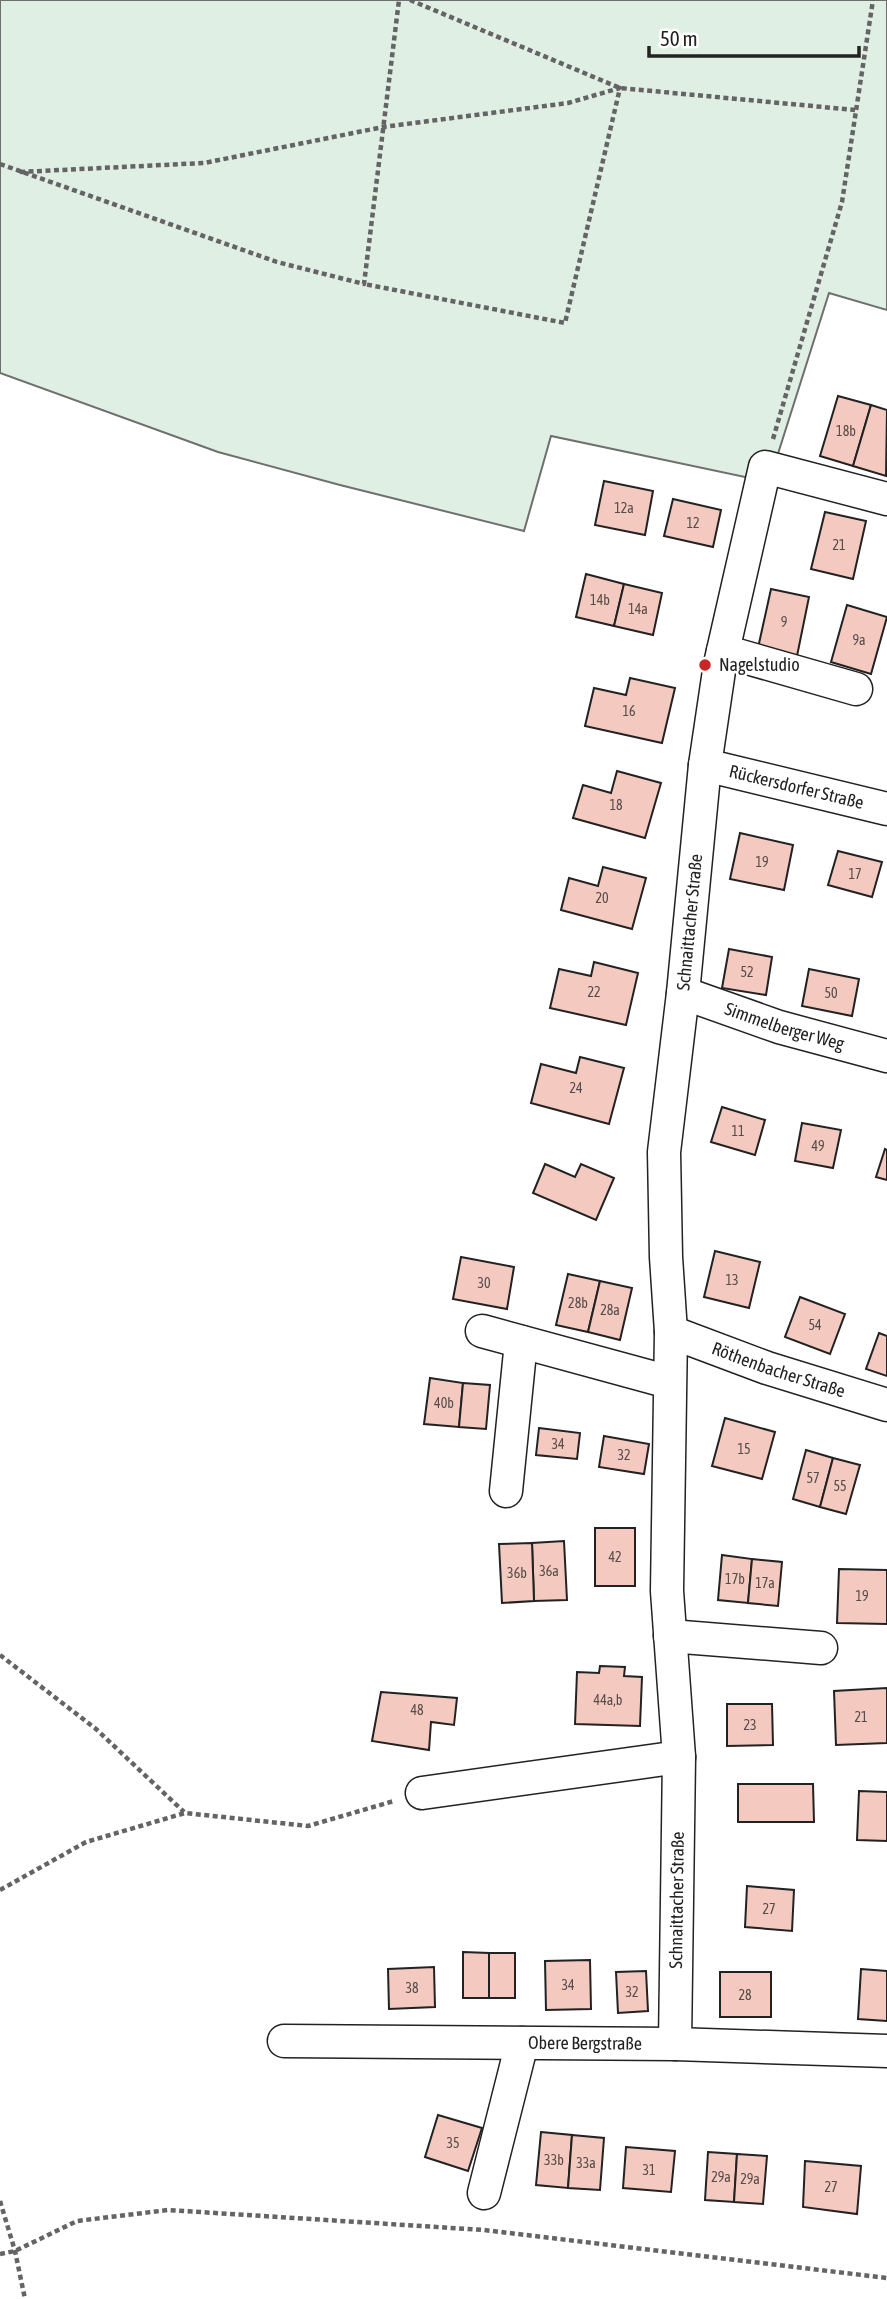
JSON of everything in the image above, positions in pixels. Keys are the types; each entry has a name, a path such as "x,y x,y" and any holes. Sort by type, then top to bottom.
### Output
{"street":[{"path":"765,467 887,499"},
{"name":"Schnaittacher Straße","path":"675,2044 679,1757 667,1591 671,1332 664,1153 705,765 723,650 765,467"},
{"path":"723,650 856,690"},
{"name":"Rückersdorfer Straße","path":"705,765 887,809"},
{"name":"Simmelberger Weg","path":"683,993 779,1027 887,1056"},
{"path":"482,1331 669,1382"},
{"name":"Röthenbacher Straße","path":"671,1332 767,1368 887,1405"},
{"path":"506,1491 521,1342"},
{"path":"670,1636 821,1648"},
{"path":"422,1793 679,1757"},
{"name":"Obere Bergstraße","path":"284,2041 675,2044 887,2051"},
{"path":"484,2193 522,2043"}],"path":[{"path":"364,284 399,0"},
{"path":"410,0 620,88 855,110"},
{"path":"765,467 842,201 873,0"},
{"path":"20,172 205,163 383,127 568,103 620,88"},
{"path":"0,164 277,262 364,284 565,323 620,88"},
{"path":"0,1655 96,1729 185,1813"},
{"path":"0,1890 86,1842 185,1813 308,1826 422,1793"},
{"path":"0,2201 15,2251 24,2299"},
{"path":"0,2253 15,2251 76,2221 168,2210 484,2231 887,2278"}],"green space":[{"path":"0,0 887,0 887,310 829,293 769,482 551,436 524,531 218,452 0,373"}],"building":[{"path":"838,396 871,405 853,466 820,456"},
{"path":"871,405 887,410 886,476 853,466"},
{"path":"604,481 653,491 645,535 595,525"},
{"path":"673,499 721,510 713,547 664,536"},
{"path":"825,512 866,521 853,579 811,569"},
{"path":"586,574 624,584 614,626 576,617"},
{"path":"624,584 662,593 653,635 614,626"},
{"path":"771,589 809,597 797,656 758,648"},
{"path":"847,605 887,617 871,674 831,662"},
{"path":"630,678 675,688 662,743 585,726 594,688 626,695"},
{"path":"617,771 661,783 645,838 573,818 583,785 611,793"},
{"path":"740,833 793,845 784,890 730,879"},
{"path":"838,851 882,862 872,897 828,885"},
{"path":"603,867 646,878 632,929 561,910 569,878 598,886"},
{"path":"729,949 772,957 766,995 722,988"},
{"path":"594,962 638,973 626,1025 550,1008 559,969 591,976"},
{"path":"809,969 859,979 852,1016 802,1006"},
{"path":"580,1057 624,1068 609,1124 531,1103 541,1064 576,1073"},
{"path":"722,1107 765,1120 755,1155 711,1142"},
{"path":"802,1123 841,1130 833,1168 795,1161"},
{"path":"885,1149 887,1150 887,1180 876,1177"},
{"path":"545,1164 575,1177 581,1164 614,1178 596,1220 533,1193"},
{"path":"715,1251 760,1262 749,1308 704,1297"},
{"path":"461,1257 514,1267 507,1309 453,1299"},
{"path":"568,1274 600,1281 588,1332 556,1325"},
{"path":"600,1281 632,1288 620,1340 588,1332"},
{"path":"800,1297 845,1314 830,1354 785,1337"},
{"path":"879,1333 887,1336 887,1376 866,1369"},
{"path":"430,1378 463,1383 459,1427 424,1424"},
{"path":"463,1383 490,1385 486,1429 459,1427"},
{"path":"725,1418 775,1432 762,1479 712,1466"},
{"path":"539,1428 580,1433 577,1459 536,1455"},
{"path":"604,1436 649,1444 644,1474 599,1467"},
{"path":"806,1450 833,1458 820,1507 793,1499"},
{"path":"833,1458 860,1465 846,1514 820,1507"},
{"path":"595,1528 635,1528 635,1586 595,1586"},
{"path":"564,1541 567,1600 534,1601 532,1543"},
{"path":"532,1543 534,1601 502,1603 499,1544"},
{"path":"722,1555 752,1559 748,1603 718,1600"},
{"path":"752,1559 782,1562 778,1606 748,1603"},
{"path":"839,1569 887,1570 887,1624 837,1623"},
{"path":"600,1666 625,1667 624,1676 642,1677 640,1726 575,1724 577,1672 599,1673"},
{"path":"887,1688 887,1743 836,1745 834,1691"},
{"path":"381,1692 457,1698 454,1725 431,1722 429,1750 372,1741"},
{"path":"727,1704 772,1704 773,1745 727,1746"},
{"path":"738,1784 813,1784 814,1822 738,1822"},
{"path":"859,1791 887,1792 887,1841 857,1840"},
{"path":"747,1886 794,1890 792,1931 745,1927"},
{"path":"463,1952 489,1953 489,1998 463,1998"},
{"path":"489,1953 515,1953 515,1998 489,1998"},
{"path":"590,1960 591,2009 546,2010 545,1961"},
{"path":"434,1967 435,2007 389,2009 388,1969"},
{"path":"861,1969 887,1971 887,2021 858,2019"},
{"path":"646,1971 648,2011 618,2013 616,1972"},
{"path":"720,1972 771,1972 771,2017 720,2017"},
{"path":"438,2115 482,2128 468,2171 425,2157"},
{"path":"541,2132 572,2135 568,2188 536,2185"},
{"path":"572,2135 604,2138 600,2190 568,2188"},
{"path":"626,2147 675,2151 671,2192 623,2188"},
{"path":"708,2152 737,2154 734,2202 705,2200"},
{"path":"737,2154 767,2156 763,2204 734,2202"},
{"path":"805,2161 861,2166 857,2214 803,2207"}],"place":[{"name":"Nagelstudio","path":"705,665"}]}
